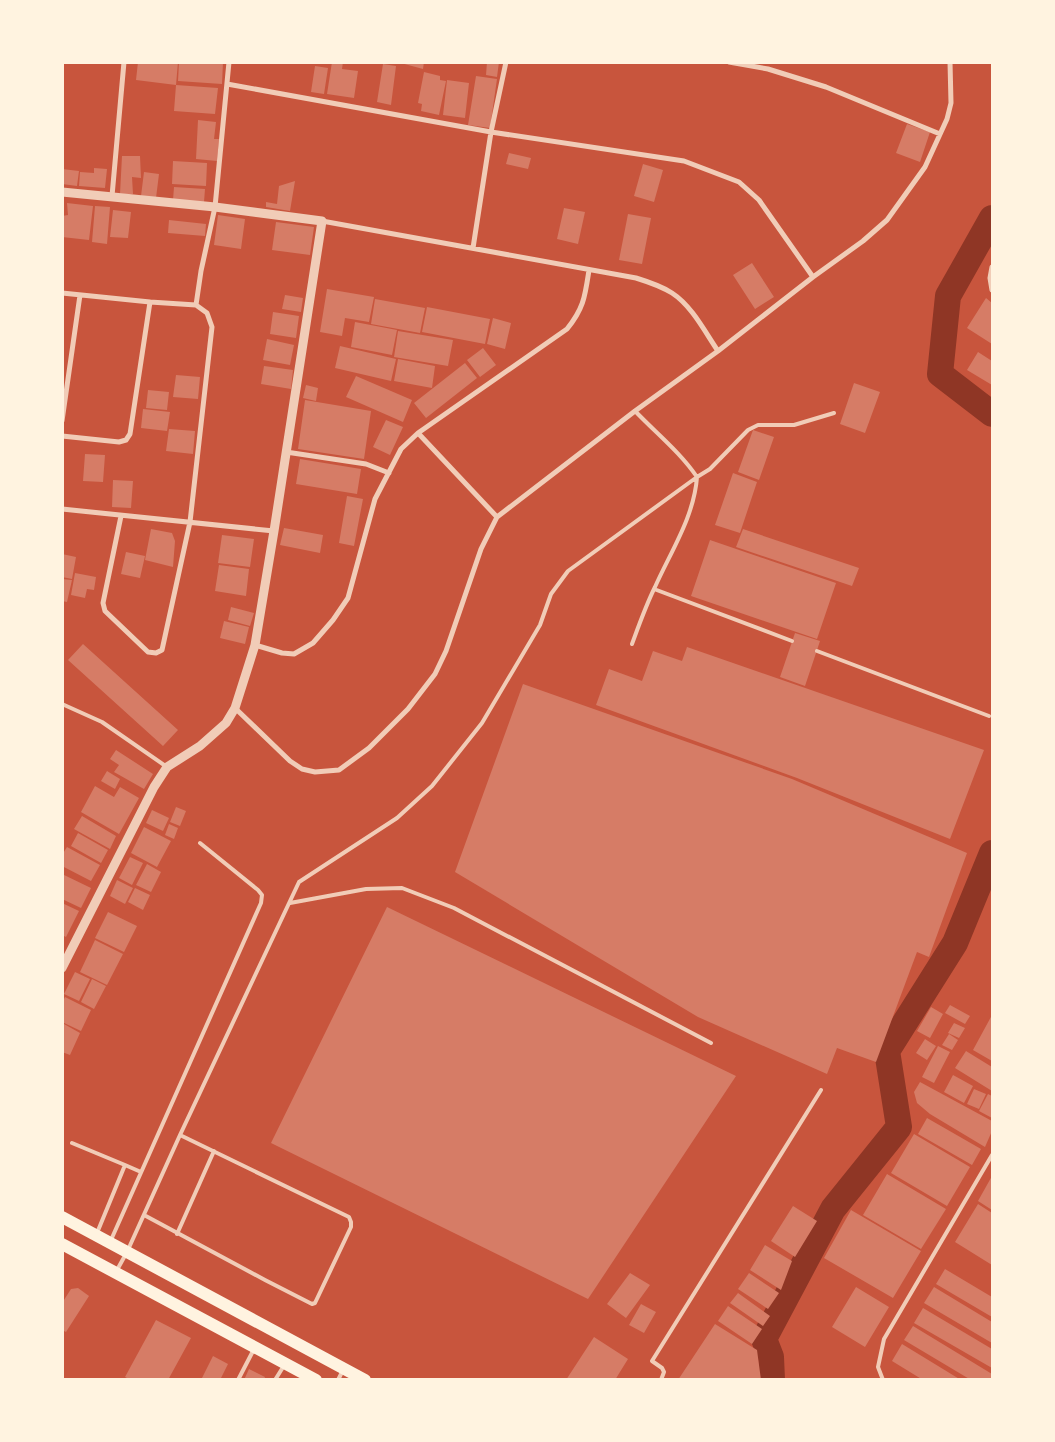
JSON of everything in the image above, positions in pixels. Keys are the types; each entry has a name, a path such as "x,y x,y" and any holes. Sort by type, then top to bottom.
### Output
{"main road":[{"path":"62,1218 127,1252 341,1374 365,1380"},
{"path":"62,1244 316,1380"}],"street":[{"path":"112,196 124,62"},
{"path":"196,305 201,271 215,207 229,62"},
{"path":"473,248 491,132 506,62"},
{"path":"730,62 768,69 826,87 940,134"},
{"path":"235,708 290,761 302,769 315,772 339,770 370,748 408,709 435,674 446,652 481,549 497,517 863,241 888,220 925,167 947,119 951,103 952,82 950,62"},
{"path":"227,84 491,132 684,161 739,182 760,200 813,277"},
{"path":"62,192 215,207 322,222 636,278 674,294 688,307 718,351"},
{"path":"62,968 154,787 167,767 200,746 226,723 235,708 255,645 322,222"},
{"path":"992,266 990,278 992,290"},
{"path":"255,645 282,653 294,654 313,643 333,620 348,598 375,499 401,449 418,433 567,330 578,316 583,304 589,270"},
{"path":"62,293 196,305 207,313 212,327 190,522 162,650 156,653 148,652 106,611 103,603 120,516"},
{"path":"62,421 80,295"},
{"path":"62,436 119,442 126,440 130,434 150,302"},
{"path":"418,433 497,517"},
{"path":"286,452 366,464 389,473"},
{"path":"62,510 274,531"}],"lane":[{"path":"632,644 654,589 691,512 698,477 688,464 636,411"},
{"path":"116,1272 299,882 397,818 432,786 482,723 535,633 551,594 568,571 710,468 748,430 758,425 794,425 834,414"},
{"path":"654,589 792,641"},
{"path":"817,651 989,716"},
{"path":"62,704 102,722 167,767"},
{"path":"62,796 62,812"},
{"path":"110,1243 261,903 262,896 258,890 200,843"},
{"path":"290,903 366,890 402,888 454,908 711,1043"},
{"path":"661,1380 664,1372 662,1368 652,1362 821,1090"},
{"path":"144,1215 312,1304 315,1303 351,1227 349,1217 180,1134"},
{"path":"72,1142 141,1172"},
{"path":"177,1234 214,1150"},
{"path":"883,1380 878,1367 884,1339 992,1155"},
{"path":"96,1235 125,1165"},
{"path":"238,1380 255,1347"},
{"path":"275,1380 285,1364"}],"building":[{"path":"138,62 178,62 176,85 136,80"},
{"path":"179,62 223,62 222,84 178,81"},
{"path":"332,62 343,62 342,69 358,71 354,98 327,94"},
{"path":"397,62 424,62 423,69"},
{"path":"487,62 499,62 497,77 486,75"},
{"path":"383,64 396,66 391,105 377,102"},
{"path":"315,66 328,68 324,94 311,92"},
{"path":"424,72 440,76 440,80 446,81 439,115 421,111 422,104 418,103"},
{"path":"476,76 497,79 490,128 468,125"},
{"path":"447,80 469,83 465,118 443,115"},
{"path":"176,85 218,88 215,114 174,111"},
{"path":"198,120 216,122 214,139 219,139 217,161 196,159"},
{"path":"907,124 930,132 920,162 896,153"},
{"path":"509,153 531,158 528,169 506,164"},
{"path":"122,156 140,156 141,178 132,177 133,194 120,194"},
{"path":"173,161 207,163 206,186 172,184"},
{"path":"643,164 663,170 654,202 634,196"},
{"path":"94,168 107,169 105,188 79,186 80,172 94,173"},
{"path":"62,169 79,171 77,186 62,184"},
{"path":"144,172 159,174 156,198 141,196"},
{"path":"295,181 290,211 266,207 266,202 277,204 279,186"},
{"path":"174,187 205,189 204,202 173,200"},
{"path":"67,203 93,206 89,240 62,237 62,216 68,215"},
{"path":"95,206 110,207 107,244 92,242"},
{"path":"564,208 585,212 578,244 557,239"},
{"path":"113,210 131,212 128,238 110,237"},
{"path":"628,214 651,218 642,264 619,260"},
{"path":"218,215 245,219 241,249 214,245"},
{"path":"169,220 206,224 205,236 168,233"},
{"path":"276,222 314,227 310,255 272,250"},
{"path":"752,263 774,297 755,309 733,275"},
{"path":"327,289 374,297 369,322 345,318 342,336 320,332"},
{"path":"285,295 303,298 301,312 282,309"},
{"path":"986,298 992,303 992,344 967,328"},
{"path":"375,299 425,308 420,333 371,324"},
{"path":"427,307 490,319 485,344 422,332"},
{"path":"273,312 299,316 296,338 270,334"},
{"path":"493,318 511,323 505,349 487,344"},
{"path":"355,322 397,330 392,355 351,347"},
{"path":"398,331 453,340 448,366 394,357"},
{"path":"267,339 294,345 290,365 263,360"},
{"path":"340,346 396,359 391,381 335,368"},
{"path":"483,348 496,365 480,377 467,360"},
{"path":"978,352 992,361 992,385 967,370"},
{"path":"398,359 435,366 432,388 394,381"},
{"path":"465,363 477,378 426,418 414,403"},
{"path":"264,366 293,370 291,389 261,384"},
{"path":"176,375 200,377 198,399 173,397"},
{"path":"356,376 412,400 403,422 346,397"},
{"path":"854,383 880,392 865,433 840,424"},
{"path":"306,385 318,388 316,401 303,398"},
{"path":"148,390 169,392 167,410 146,408"},
{"path":"305,400 371,411 364,459 298,449"},
{"path":"143,409 170,412 167,431 141,428"},
{"path":"386,420 403,427 390,455 373,447"},
{"path":"169,429 195,431 193,454 166,451"},
{"path":"753,430 774,437 759,480 738,472"},
{"path":"85,454 105,455 103,482 83,481"},
{"path":"300,459 361,469 357,494 296,484"},
{"path":"733,473 757,482 740,533 715,525"},
{"path":"113,480 133,481 131,508 112,507"},
{"path":"347,496 363,499 354,546 339,543"},
{"path":"284,528 323,535 320,553 280,545"},
{"path":"151,529 172,533 175,541 173,567 145,560"},
{"path":"743,529 859,568 852,586 736,547"},
{"path":"222,535 254,539 250,567 218,563"},
{"path":"710,540 836,583 817,639 691,596"},
{"path":"126,552 145,556 140,578 121,574"},
{"path":"62,554 76,557 72,579 62,577"},
{"path":"219,565 249,569 246,596 215,591"},
{"path":"75,573 96,577 94,590 87,589 85,598 71,595"},
{"path":"62,579 72,580 67,602 62,601"},
{"path":"231,607 254,613 250,626 228,620"},
{"path":"224,621 249,627 245,644 220,638"},
{"path":"795,633 820,641 805,686 780,677"},
{"path":"83,644 178,730 163,746 68,660"},
{"path":"687,647 984,750 950,839 797,778 596,705 609,669 642,681 653,651 682,661"},
{"path":"523,684 792,779 967,853 929,957 917,952 876,1062 837,1048 827,1074 698,1017 455,872"},
{"path":"116,750 153,774 144,789 114,772 119,765 110,759"},
{"path":"107,771 120,779 115,789 101,781"},
{"path":"95,786 114,797 120,787 139,798 119,834 81,812"},
{"path":"176,807 186,811 180,826 170,822"},
{"path":"152,810 169,818 163,831 146,823"},
{"path":"82,816 116,836 110,849 74,829"},
{"path":"169,824 178,828 174,839 165,835"},
{"path":"144,827 171,841 157,867 131,853"},
{"path":"78,833 108,850 101,863 71,846"},
{"path":"67,847 100,865 91,881 62,866 62,855"},
{"path":"130,857 143,863 132,885 119,878"},
{"path":"147,864 161,872 151,892 136,885"},
{"path":"62,874 91,888 81,908 62,899"},
{"path":"117,880 133,888 125,904 110,896"},
{"path":"135,888 150,895 143,910 128,902"},
{"path":"62,903 79,911 66,937 62,935"},
{"path":"387,907 736,1076 588,1299 271,1143"},
{"path":"108,912 137,926 124,952 95,938"},
{"path":"95,940 123,954 107,985 80,972"},
{"path":"75,972 90,979 79,1001 64,994"},
{"path":"92,979 106,986 94,1009 81,1002"},
{"path":"65,997 91,1010 81,1031 62,1022 62,1003"},
{"path":"950,1005 970,1016 965,1024 945,1013"},
{"path":"931,1007 943,1014 930,1038 917,1031"},
{"path":"992,1015 992,1061 973,1050"},
{"path":"954,1023 965,1028 959,1038 948,1033"},
{"path":"64,1024 80,1033 70,1055 62,1052"},
{"path":"949,1034 958,1040 952,1050 942,1045"},
{"path":"925,1039 936,1046 927,1060 916,1053"},
{"path":"938,1046 950,1052 934,1083 922,1077"},
{"path":"966,1051 992,1067 992,1091 955,1068"},
{"path":"953,1075 973,1086 964,1103 944,1092"},
{"path":"920,1082 992,1121 992,1131 985,1147 930,1114 917,1103 914,1092"},
{"path":"974,1089 986,1094 979,1109 967,1104"},
{"path":"988,1094 992,1096 992,1118 979,1111"},
{"path":"927,1118 981,1149 972,1165 918,1134"},
{"path":"914,1134 970,1167 947,1206 891,1173"},
{"path":"887,1174 946,1209 921,1249 863,1215"},
{"path":"992,1176 992,1210 978,1201"},
{"path":"978,1204 992,1213 992,1265 955,1242"},
{"path":"793,1206 817,1221 795,1257 771,1241"},
{"path":"851,1210 921,1251 893,1298 824,1258"},
{"path":"765,1245 792,1261 781,1290 750,1270"},
{"path":"945,1269 992,1297 992,1317 936,1284"},
{"path":"630,1273 650,1285 626,1318 607,1304"},
{"path":"749,1273 779,1293 768,1309 738,1289"},
{"path":"856,1287 889,1307 865,1347 832,1327"},
{"path":"934,1287 992,1322 992,1343 924,1303"},
{"path":"78,1288 89,1296 66,1332 62,1330 62,1303 71,1289"},
{"path":"738,1293 770,1316 763,1326 730,1303"},
{"path":"641,1304 656,1312 644,1333 629,1325"},
{"path":"728,1306 762,1329 752,1344 718,1321"},
{"path":"923,1308 992,1349 992,1368 914,1323"},
{"path":"156,1320 191,1338 168,1380 131,1380 125,1377"},
{"path":"715,1324 757,1350 761,1380 678,1380"},
{"path":"913,1326 992,1374 992,1380 971,1380 904,1340"},
{"path":"594,1337 628,1359 615,1380 566,1380"},
{"path":"902,1344 961,1380 923,1380 892,1361"},
{"path":"213,1356 228,1364 220,1380 201,1380"},
{"path":"249,1369 265,1377 264,1380 244,1380"}],"waterway":[{"path":"992,218 948,296 940,374 992,414"},
{"path":"772,1380 771,1357 764,1339 833,1209 899,1127 887,1051 955,943 992,853"}]}
